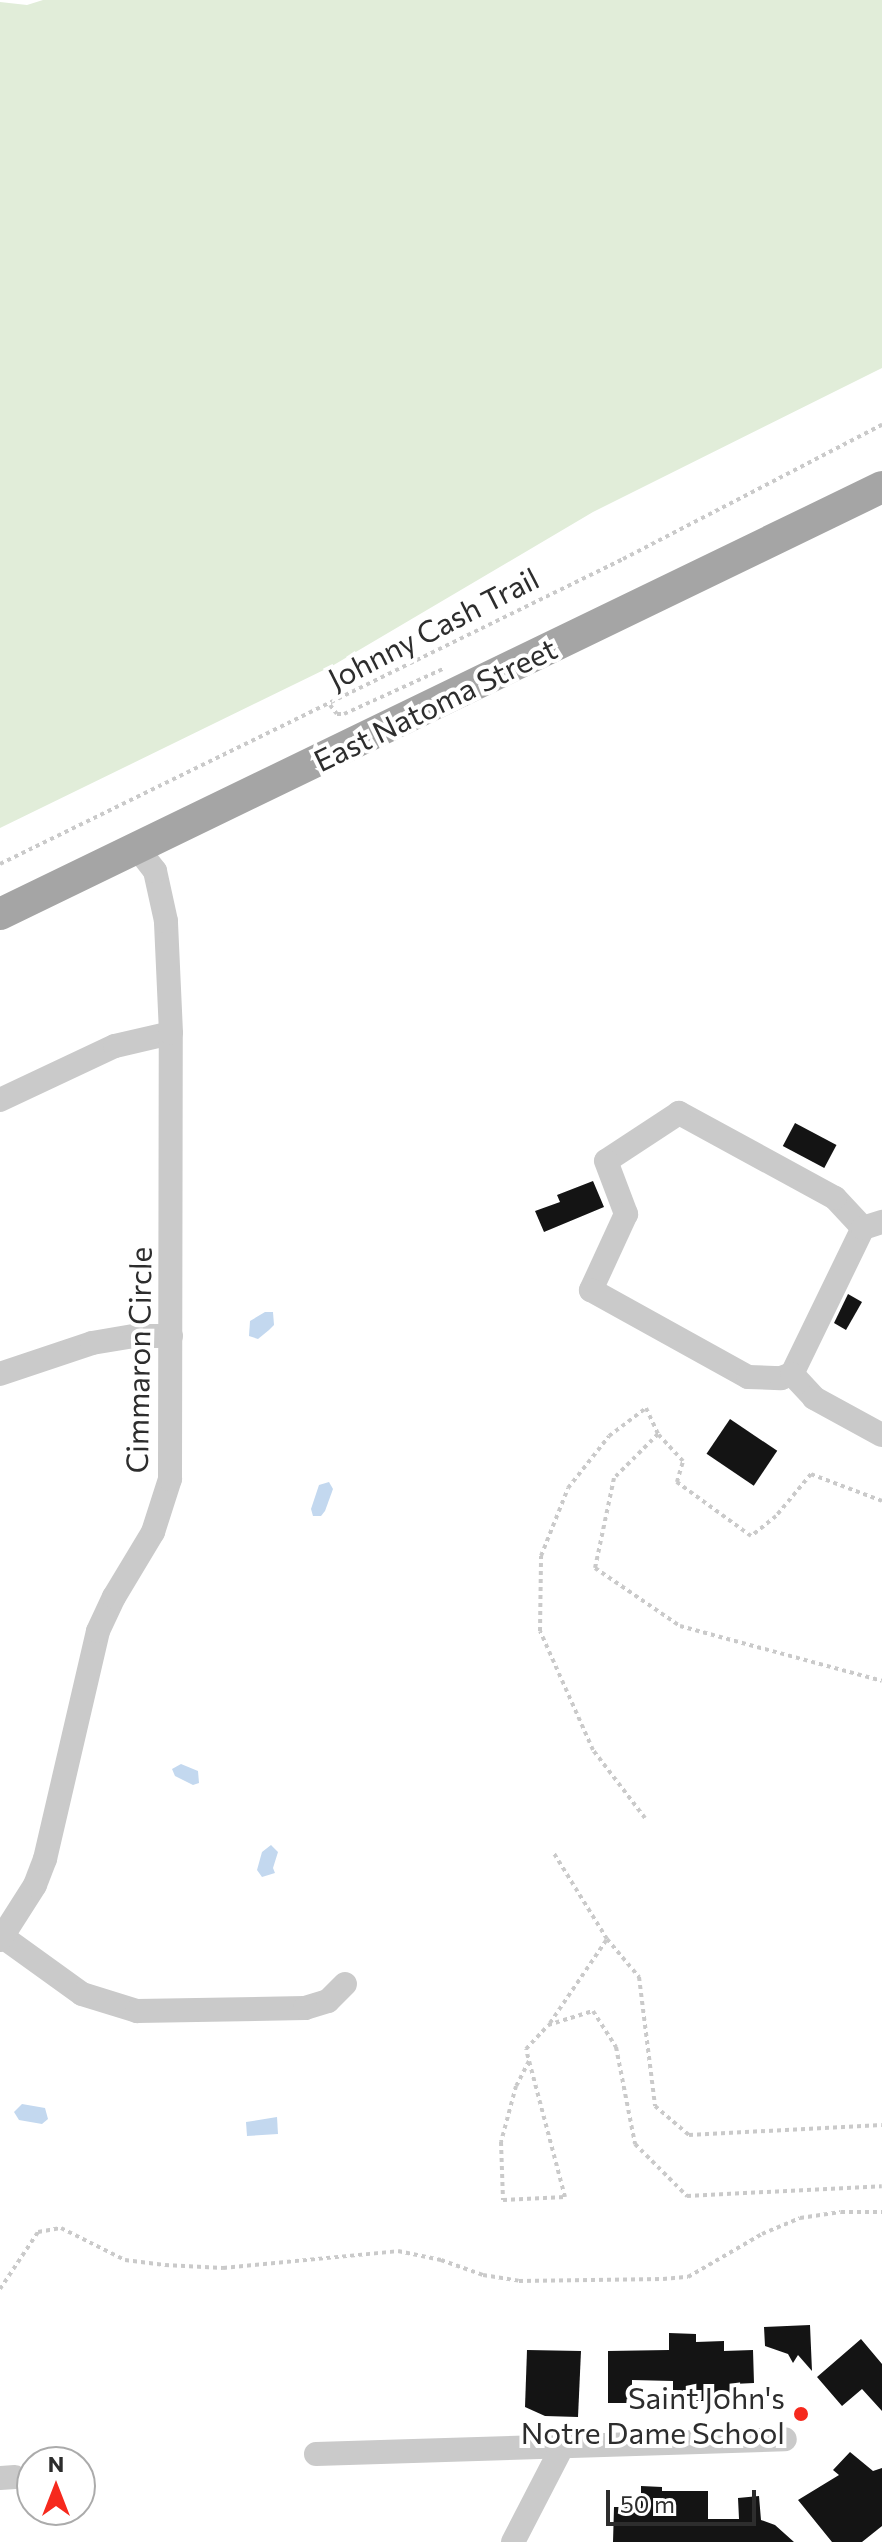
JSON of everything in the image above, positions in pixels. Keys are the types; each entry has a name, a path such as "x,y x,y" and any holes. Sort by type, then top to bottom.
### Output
{"main road":[{"name":"East Natoma Street","path":"0,914 729,560 878,492"}],"street":[{"name":"Cimmaron Circle","path":"1,1938 35,1885 45,1859 98,1631 153,1532 167,1494 171,1336 171,1033 163,897 155,871 138,849"},
{"path":"0,1100 115,1046 171,1033"},
{"path":"679,1113 835,1198 873,1225 792,1374 765,1380 748,1377 591,1290 626,1214 606,1161 679,1113"},
{"path":"0,1374 36,1359 92,1343 134,1336 171,1336"},
{"path":"792,1374 814,1398 882,1435"},
{"path":"1,1938 82,1994 137,2011 305,2008 328,2001 345,1984"},
{"path":"316,2454 785,2439"},
{"path":"513,2542 563,2445"}],"path":[{"name":"Johnny Cash Trail","path":"0,864 330,705 882,425"},
{"path":"645,1818 593,1750 540,1631 541,1556 568,1488 609,1436 646,1408 658,1434 683,1461 677,1482 751,1536 776,1516 811,1474 882,1501"},
{"path":"658,1434 614,1478 595,1568 680,1626 882,1681"},
{"path":"553,1852 607,1939 639,1977 655,2106 689,2135 882,2125"},
{"path":"529,2061 516,2086 501,2142 503,2200 565,2197 526,2049 548,2025 607,1939"},
{"path":"548,2025 593,2011 616,2047 635,2144 687,2196 882,2186"},
{"path":"0,2289 38,2232 61,2228 125,2260 165,2265 223,2268 398,2251 441,2260 483,2275 519,2281 663,2279 688,2277 762,2234 800,2218 841,2212 882,2212"}],"green space":[{"path":"43,0 882,0 882,368 593,512 332,666 0,828 0,2 27,5"}],"water":[{"path":"265,1312 273,1312 274,1325 269,1330 258,1339 249,1336 250,1321"},
{"path":"329,1482 333,1489 325,1511 321,1516 313,1516 311,1509 319,1485"},
{"path":"181,1764 198,1771 199,1783 193,1785 175,1776 172,1769"},
{"path":"271,1845 278,1852 273,1868 275,1873 262,1877 257,1870 262,1852"},
{"path":"22,2104 45,2108 48,2119 42,2124 19,2120 14,2112"},
{"path":"277,2117 278,2134 247,2136 246,2122"}],"building":[{"path":"795,1123 836,1145 824,1168 783,1146"},
{"path":"593,1181 604,1207 544,1232 535,1211 560,1202 557,1195"},
{"path":"848,1294 862,1302 846,1330 834,1323"},
{"path":"730,1419 777,1451 754,1486 707,1454"},
{"path":"810,2325 812,2371 798,2355 793,2363 788,2354 765,2346 764,2327"},
{"path":"669,2333 696,2334 696,2342 724,2341 724,2351 753,2350 754,2383 733,2384 733,2393 708,2393 708,2401 695,2401 695,2406 673,2398 673,2381 632,2380 632,2403 608,2403 608,2351 669,2350"},
{"path":"861,2339 882,2364 882,2411 862,2389 842,2406 817,2377"},
{"path":"527,2350 581,2351 578,2417 545,2416 525,2407"},
{"path":"850,2452 873,2471 882,2468 882,2526 862,2542 832,2542 798,2500 839,2475 833,2470"},
{"path":"641,2486 662,2487 662,2491 708,2491 708,2519 739,2519 738,2498 759,2496 761,2520 775,2525 794,2542 613,2542 614,2507 641,2507"}],"place":[{"name":"Saint John's Notre Dame School","path":"801,2414"}]}
